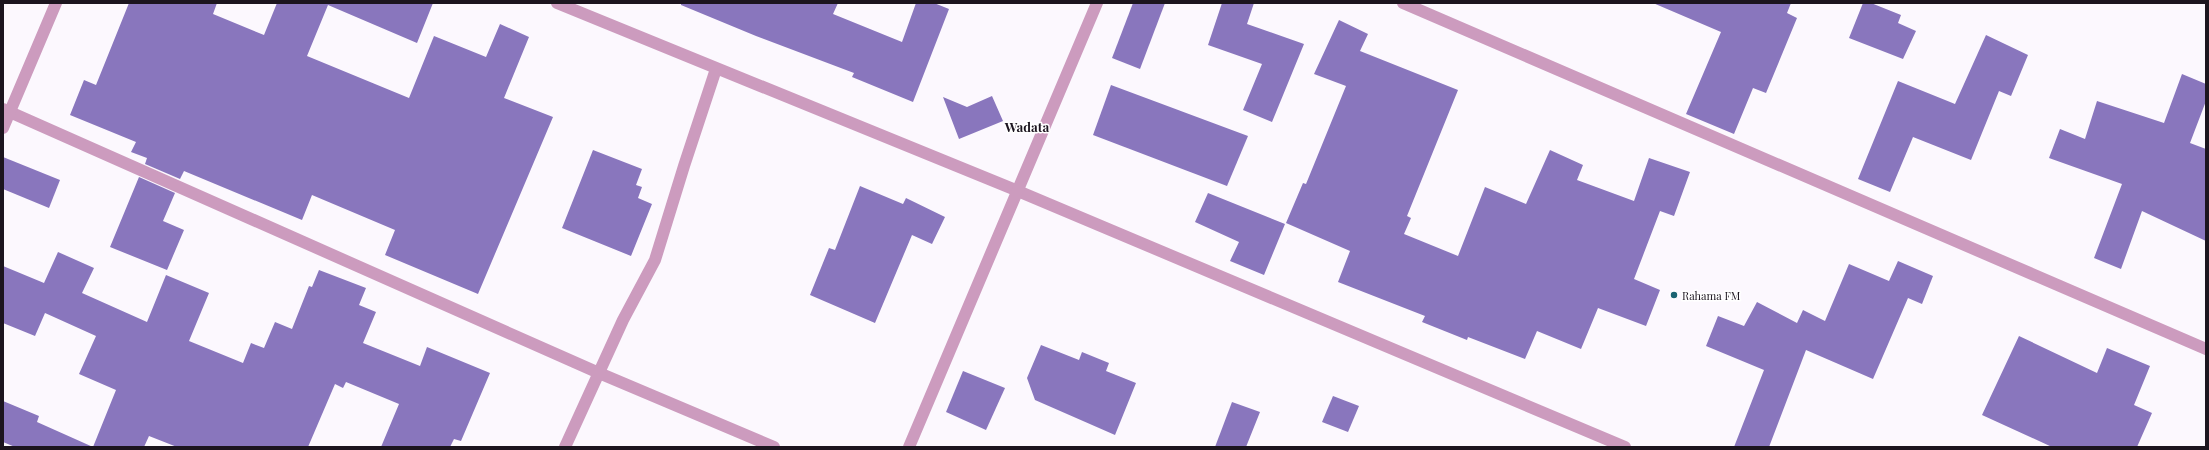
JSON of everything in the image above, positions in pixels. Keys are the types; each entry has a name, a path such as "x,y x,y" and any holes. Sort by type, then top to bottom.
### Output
{"street":[{"path":"3,128 6,111 56,3"},
{"path":"557,3 1018,191 1625,447"},
{"path":"909,447 1097,3"},
{"path":"1403,3 2206,348"},
{"path":"565,447 623,320 655,260 716,69"},
{"path":"6,111 599,373 774,447"}],"building":[{"path":"129,3 217,3 213,14 264,35 277,3 433,3 417,43 328,5 307,56 409,98 434,36 486,57 500,24 529,37 504,98 553,117 478,294 385,255 395,230 312,195 302,220 184,171 180,179 145,164 147,158 131,152 136,142 70,115 84,80 96,85"},
{"path":"681,3 838,3 833,14 902,42 916,3 934,3 949,9 913,102 852,77 854,73 756,36 681,5"},
{"path":"1133,3 1165,3 1140,69 1112,58"},
{"path":"1222,3 1254,3 1247,24 1304,44 1272,122 1243,110 1262,64 1208,45"},
{"path":"1653,3 1791,3 1787,13 1797,18 1766,93 1753,88 1734,134 1686,114 1721,32"},
{"path":"1863,3 1871,3 1901,15 1898,23 1916,31 1903,59 1849,38"},
{"path":"1339,20 1368,34 1360,51 1458,90 1407,216 1411,218 1404,234 1458,256 1485,187 1526,204 1550,150 1583,165 1577,180 1634,201 1649,158 1690,172 1674,216 1660,211 1634,279 1660,290 1646,326 1598,308 1581,349 1537,331 1525,359 1468,337 1467,340 1422,322 1425,316 1338,282 1350,251 1286,223 1303,183 1306,184 1346,86 1314,74"},
{"path":"1986,35 2028,55 2011,96 1999,91 1971,160 1913,137 1890,192 1858,179 1898,81 1955,104"},
{"path":"2182,74 2206,84 2206,101 2190,143 2206,149 2206,241 2142,211 2121,269 2094,258 2122,184 2049,158 2060,129 2085,139 2097,101 2164,123"},
{"path":"1111,85 1248,136 1227,186 1093,135"},
{"path":"992,96 1003,121 959,139 943,97 967,107"},
{"path":"593,150 642,169 636,185 642,187 638,198 652,204 631,256 562,228"},
{"path":"3,157 60,180 49,208 3,189"},
{"path":"139,177 175,193 163,221 184,230 167,270 110,247"},
{"path":"860,186 903,204 906,198 945,217 932,244 912,235 875,323 810,295 829,248 835,250"},
{"path":"1208,193 1285,224 1264,275 1230,261 1239,242 1195,222"},
{"path":"58,252 94,268 82,293 147,322 166,275 209,293 189,341 243,363 251,343 264,348 275,322 292,329 309,286 312,287 319,270 366,288 359,305 376,312 363,343 420,366 427,347 490,373 461,441 454,439 450,447 381,447 399,404 346,382 343,388 335,384 308,447 177,447 149,436 144,447 93,447 116,390 79,374 96,336 45,313 35,336 3,323 3,266 44,283"},
{"path":"1898,261 1933,276 1922,304 1908,298 1873,379 1806,350 1769,447 1734,447 1764,370 1706,346 1718,316 1744,326 1757,302 1797,323 1803,310 1825,321 1849,264 1889,281"},
{"path":"2019,336 2097,373 2107,348 2150,366 2134,405 2152,413 2137,447 2052,447 1982,415"},
{"path":"1041,345 1079,360 1082,352 1109,363 1106,371 1136,383 1115,435 1035,400 1027,378"},
{"path":"963,371 1005,388 986,430 946,412"},
{"path":"1333,396 1359,406 1348,432 1322,422"},
{"path":"3,401 39,416 37,422 93,447 15,447 3,442"},
{"path":"1232,402 1260,412 1246,447 1215,447"}],"place":[{"name":"Rahama FM","path":"1674,295"}],"district":[{"name":"Wadata","path":"1027,126"}]}
